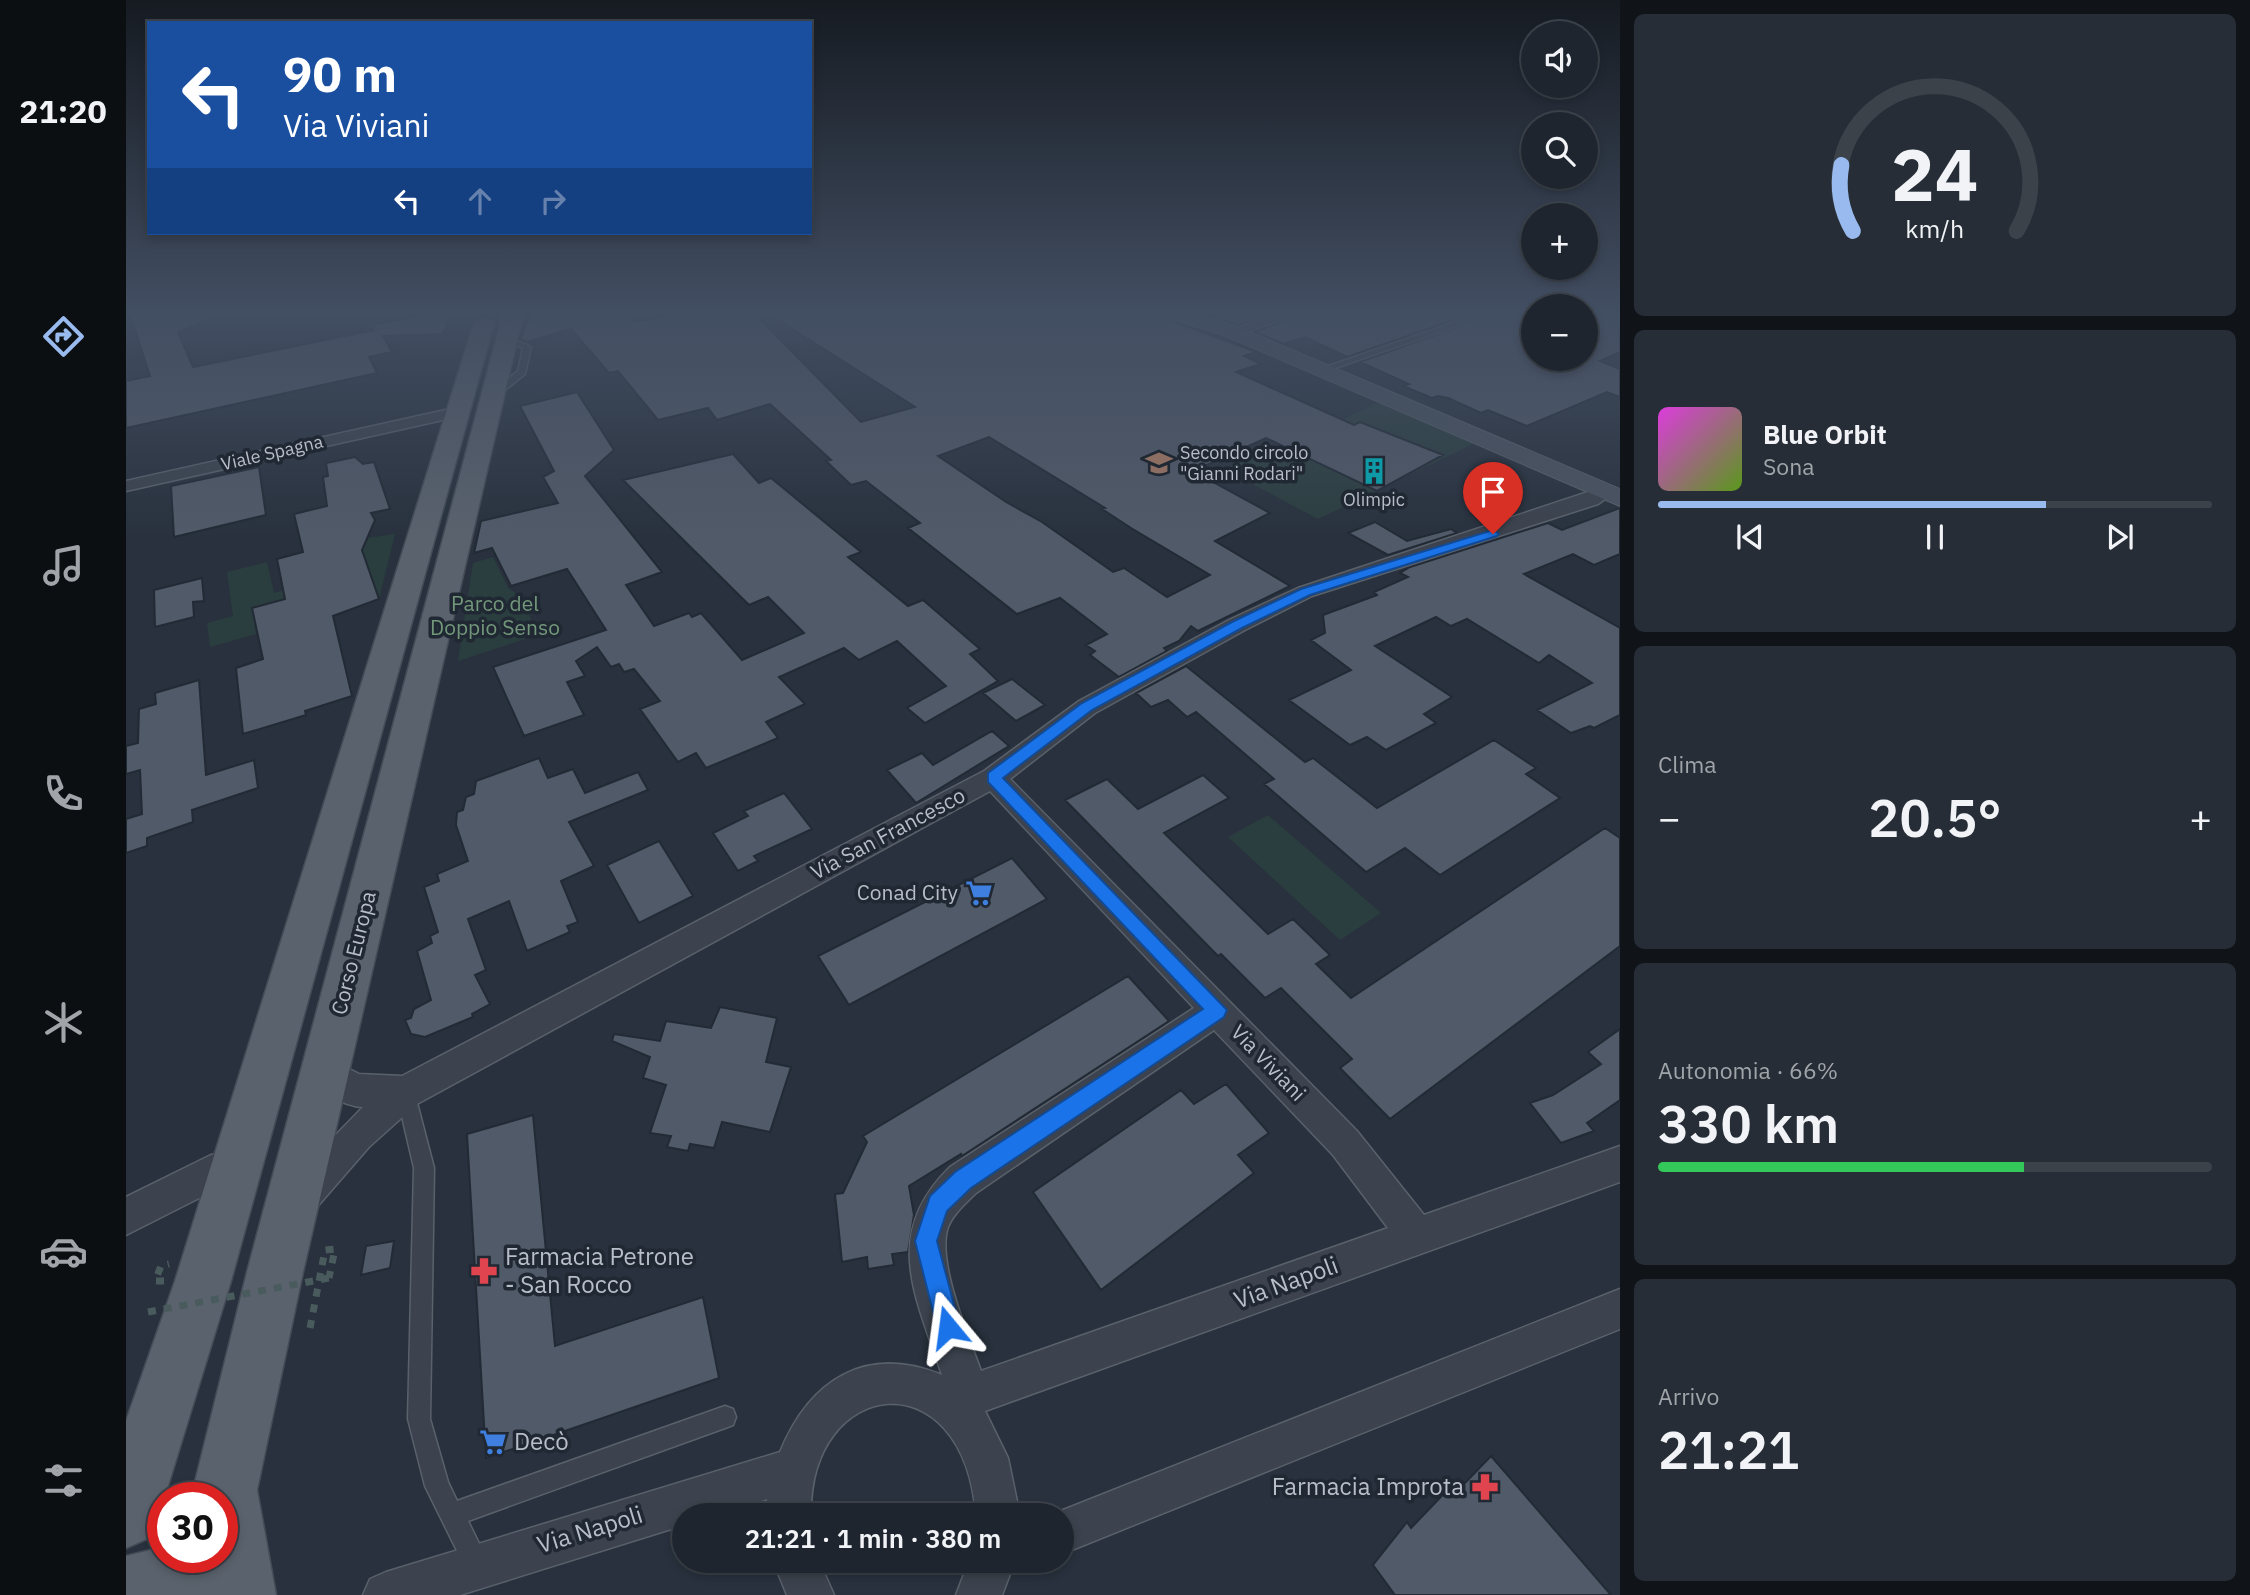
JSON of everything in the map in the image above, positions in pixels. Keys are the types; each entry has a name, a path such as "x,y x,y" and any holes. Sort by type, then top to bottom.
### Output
{"main road":[{"name":"Corso Europa","path":"126,1515 480,388"},
{"name":"Corso Europa","path":"242,1595 225,1490 324,1072 475,404"},
{"path":"126,1590 178,1577 201,1579 235,1595"}],"street":[{"path":"1364,388 1613,495"},
{"name":"Viale Spagna","path":"126,486 475,404"},
{"name":"Via San Francesco","path":"291,1208 357,1135 405,1092 993,778 1087,706 1237,625 1305,592 1613,495"},
{"name":"Via Viviani","path":"993,778 1345,1143 1417,1236"},
{"path":"997,1503 988,1459 962,1402 926,1241 938,1204 963,1180 1217,1010"},
{"path":"324,1072 355,1090 405,1092"},
{"name":"Via Napoli","path":"962,1402 1620,1164"},
{"path":"126,1217 211,1173 235,1170"},
{"path":"1074,1527 1620,1308"},
{"path":"790,1503 794,1469 814,1428 827,1410 850,1392 877,1383 904,1382 962,1402"},
{"name":"Via Napoli","path":"408,1591 478,1565 794,1469"},
{"path":"801,1573 811,1595"},
{"path":"979,1595 987,1573"}],"lane":[{"path":"405,1092 424,1168 419,1419 437,1486 478,1565"},
{"path":"452,1515 725,1417"}],"path":[{"path":"148,1312 329,1278 334,1249 325,1250 310,1328"}],"green space":[{"path":"1381,401 1477,442 1318,519 1224,469 1256,454 1263,457"},
{"path":"395,534 379,599 370,574 252,608 256,634 210,647 207,623 233,616 227,572 267,562 274,593 367,566 362,551 367,538"},
{"name":"Parco del Doppio Senso","path":"493,557 508,588 525,599 531,620 525,639 458,661 473,563"},
{"path":"1268,815 1381,913 1340,940 1228,837"}],"building":[{"path":"126,388 307,388 126,428"},
{"path":"632,388 828,388 861,422 915,407 886,388 1273,388 1354,425 1360,422 1443,455 1377,491 1266,438 1193,471 1270,513 1215,541 1290,586 1198,631 1191,626 1179,641 1164,648 1167,651 1119,677 1090,655 1095,651 1086,645 1107,634 1060,598 1017,614 908,528 920,523 866,481 851,485 826,461 831,460 770,404 717,420 708,408 658,420","holes":["989,437 1105,508 1102,509 1210,575 1167,597 1124,568 1113,572 1042,522 1006,502 938,456"]},
{"path":"1409,388 1620,388 1620,397 1607,392 1527,426 1488,410 1481,413 1438,396 1432,398"},
{"path":"577,392 614,450 585,476 662,572 626,585 654,626 689,613 692,617 701,613 742,660 804,633 768,597 749,605 623,480 733,454 759,483 771,478 861,552 848,557 908,606 923,600 980,649 970,654 998,681 925,723 907,708 946,686 897,641 859,660 844,648 779,677 805,704 766,722 778,738 706,768 696,753 678,762 640,709 660,701 634,669 624,672 619,664 611,667 597,647 576,661 585,676 567,682 584,715 524,736 493,667 606,630 567,569 511,586 492,548 474,553 481,521 558,503 543,477 554,471 520,406"},
{"path":"355,457 363,464 374,462 390,509 371,513 375,520 362,550 379,599 333,616 352,696 305,711 306,715 243,734 236,668 263,659 252,608 285,599 277,559 303,552 294,514 327,506 323,477 328,476 326,463"},
{"path":"259,467 266,515 174,537 171,486"},
{"path":"1620,508 1620,554 1594,565 1573,554 1524,574 1620,628 1620,715 1594,728 1590,726 1571,733 1537,710 1592,683 1549,655 1539,663 1467,619 1451,626 1436,617 1375,646 1452,697 1424,714 1436,723 1386,750 1367,737 1350,745 1289,700 1351,670 1311,640 1325,633 1323,615 1377,595 1374,592 1408,577 1400,573 1410,567 1548,523 1562,530"},
{"path":"1375,522 1407,541 1451,529 1457,533 1388,555 1348,533"},
{"path":"202,578 204,601 193,602 194,617 155,627 154,590"},
{"path":"1186,666 1305,762 1313,758 1377,808 1494,740 1536,768 1526,774 1560,798 1440,875 1405,848 1366,872 1264,784 1274,779 1196,712 1187,717 1168,700 1151,707 1136,693"},
{"path":"1012,679 1045,705 1016,721 983,693"},
{"path":"199,680 206,775 254,760 258,788 192,810 193,822 147,838 147,846 126,853 126,819 142,814 140,770 126,774 126,746 138,743 139,709 156,704 155,693"},
{"path":"992,731 1009,746 916,803 887,770 922,753 933,765"},
{"path":"539,758 548,778 573,769 585,793 638,772 648,790 569,822 594,866 561,881 578,922 567,926 570,932 527,951 509,901 468,919 486,970 475,975 490,1004 472,1014 473,1017 425,1037 411,1034 405,1020 411,1018 414,1009 431,1000 417,951 432,943 430,936 438,932 424,887 439,881 437,874 468,861 456,825 457,812 463,810 466,797 474,794 476,781"},
{"path":"1203,775 1229,798 1164,833 1268,934 1293,919 1330,955 1316,964 1351,998 1605,828 1620,838 1620,946 1390,1119 1340,1068 1352,1059 1281,988 1265,998 1221,954 1218,956 1065,800 1107,779 1138,809"},
{"path":"784,793 812,829 754,856 758,861 738,871 713,833 748,816 744,811"},
{"path":"659,841 693,896 639,923 607,865"},
{"path":"1012,858 1047,899 849,1005 818,956"},
{"path":"1128,976 1169,1021 962,1156 961,1154 909,1186 914,1215 908,1252 892,1254 894,1265 868,1269 867,1257 842,1262 835,1194 843,1193 867,1142 863,1136"},
{"path":"720,1007 777,1018 766,1062 791,1067 770,1132 722,1122 714,1148 690,1144 688,1151 667,1147 671,1136 650,1133 666,1085 643,1078 650,1057 612,1041 614,1034 660,1041 666,1021 711,1028"},
{"path":"1620,1029 1620,1100 1587,1123 1594,1131 1561,1143 1530,1103 1553,1095 1601,1064 1588,1052"},
{"path":"1226,1084 1269,1133 1238,1155 1254,1173 1101,1290 1033,1192 1181,1090 1194,1104"},
{"path":"533,1115 555,1346 703,1297 719,1378 486,1458 467,1134"},
{"path":"394,1241 390,1268 361,1275 366,1246"},
{"path":"1491,1456 1611,1595 1395,1595 1373,1565 1407,1522 1411,1528 1458,1479 1463,1485"}],"place":[{"name":"Secondo circolo \"Gianni Rodari\"","path":"1159,463"},
{"name":"Olimpic","path":"1374,471"},
{"name":"Conad City","path":"979,893"},
{"name":"Farmacia Petrone - San Rocco","path":"484,1271"},
{"name":"Decò","path":"493,1442"},
{"name":"Farmacia Improta","path":"1485,1487"}],"route":[{"path":"948,1327 934,1281 926,1241 938,1204 963,1180 1217,1010 993,778 1087,706 1237,625 1305,592 1493,534"}]}
